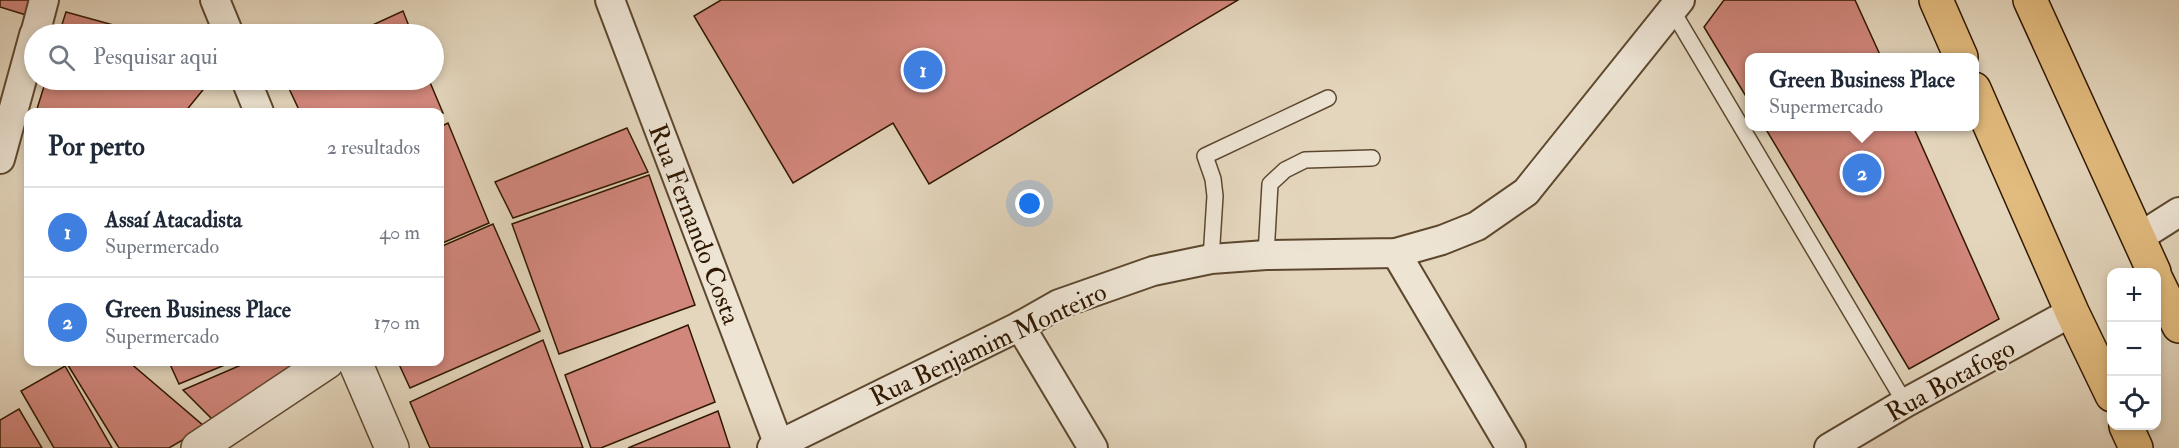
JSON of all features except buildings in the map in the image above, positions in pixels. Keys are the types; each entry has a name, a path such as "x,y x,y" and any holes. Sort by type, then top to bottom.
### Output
{"main road":[{"path":"1935,0 1959,53"},
{"path":"2030,0 2152,268"},
{"path":"1979,100 2072,312 2107,385"},
{"path":"2161,288 2179,326"},
{"path":"2128,430 2136,448"}],"street":[{"path":"38,24 44,0"},
{"path":"215,0 225,24"},
{"name":"Rua Fernando Costa","path":"610,0 777,447"},
{"name":"Rua Benjamim Monteiro","path":"777,447 1020,326 1059,304 1153,271 1211,259 1266,255 1396,253 1443,240 1477,226 1526,192 1676,5"},
{"path":"0,159 24,74"},
{"path":"250,90 257,108"},
{"path":"2138,238 2179,212"},
{"path":"1396,253 1511,448"},
{"name":"Rua Botafogo","path":"1828,448 2072,312"},
{"path":"1020,326 1093,448"},
{"path":"198,448 321,366"},
{"path":"357,366 392,448"}],"lane":[{"path":"1676,5 1745,125"},
{"path":"1211,259 1215,196 1213,179 1205,156 1328,98"},
{"path":"1748,131 1905,404"},
{"path":"1266,255 1270,184 1285,170 1305,160 1372,158"}],"place":[{"name":"Assaí Atacadista","path":"923,70"},
{"name":"Green Business Place","path":"1862,173"}]}
